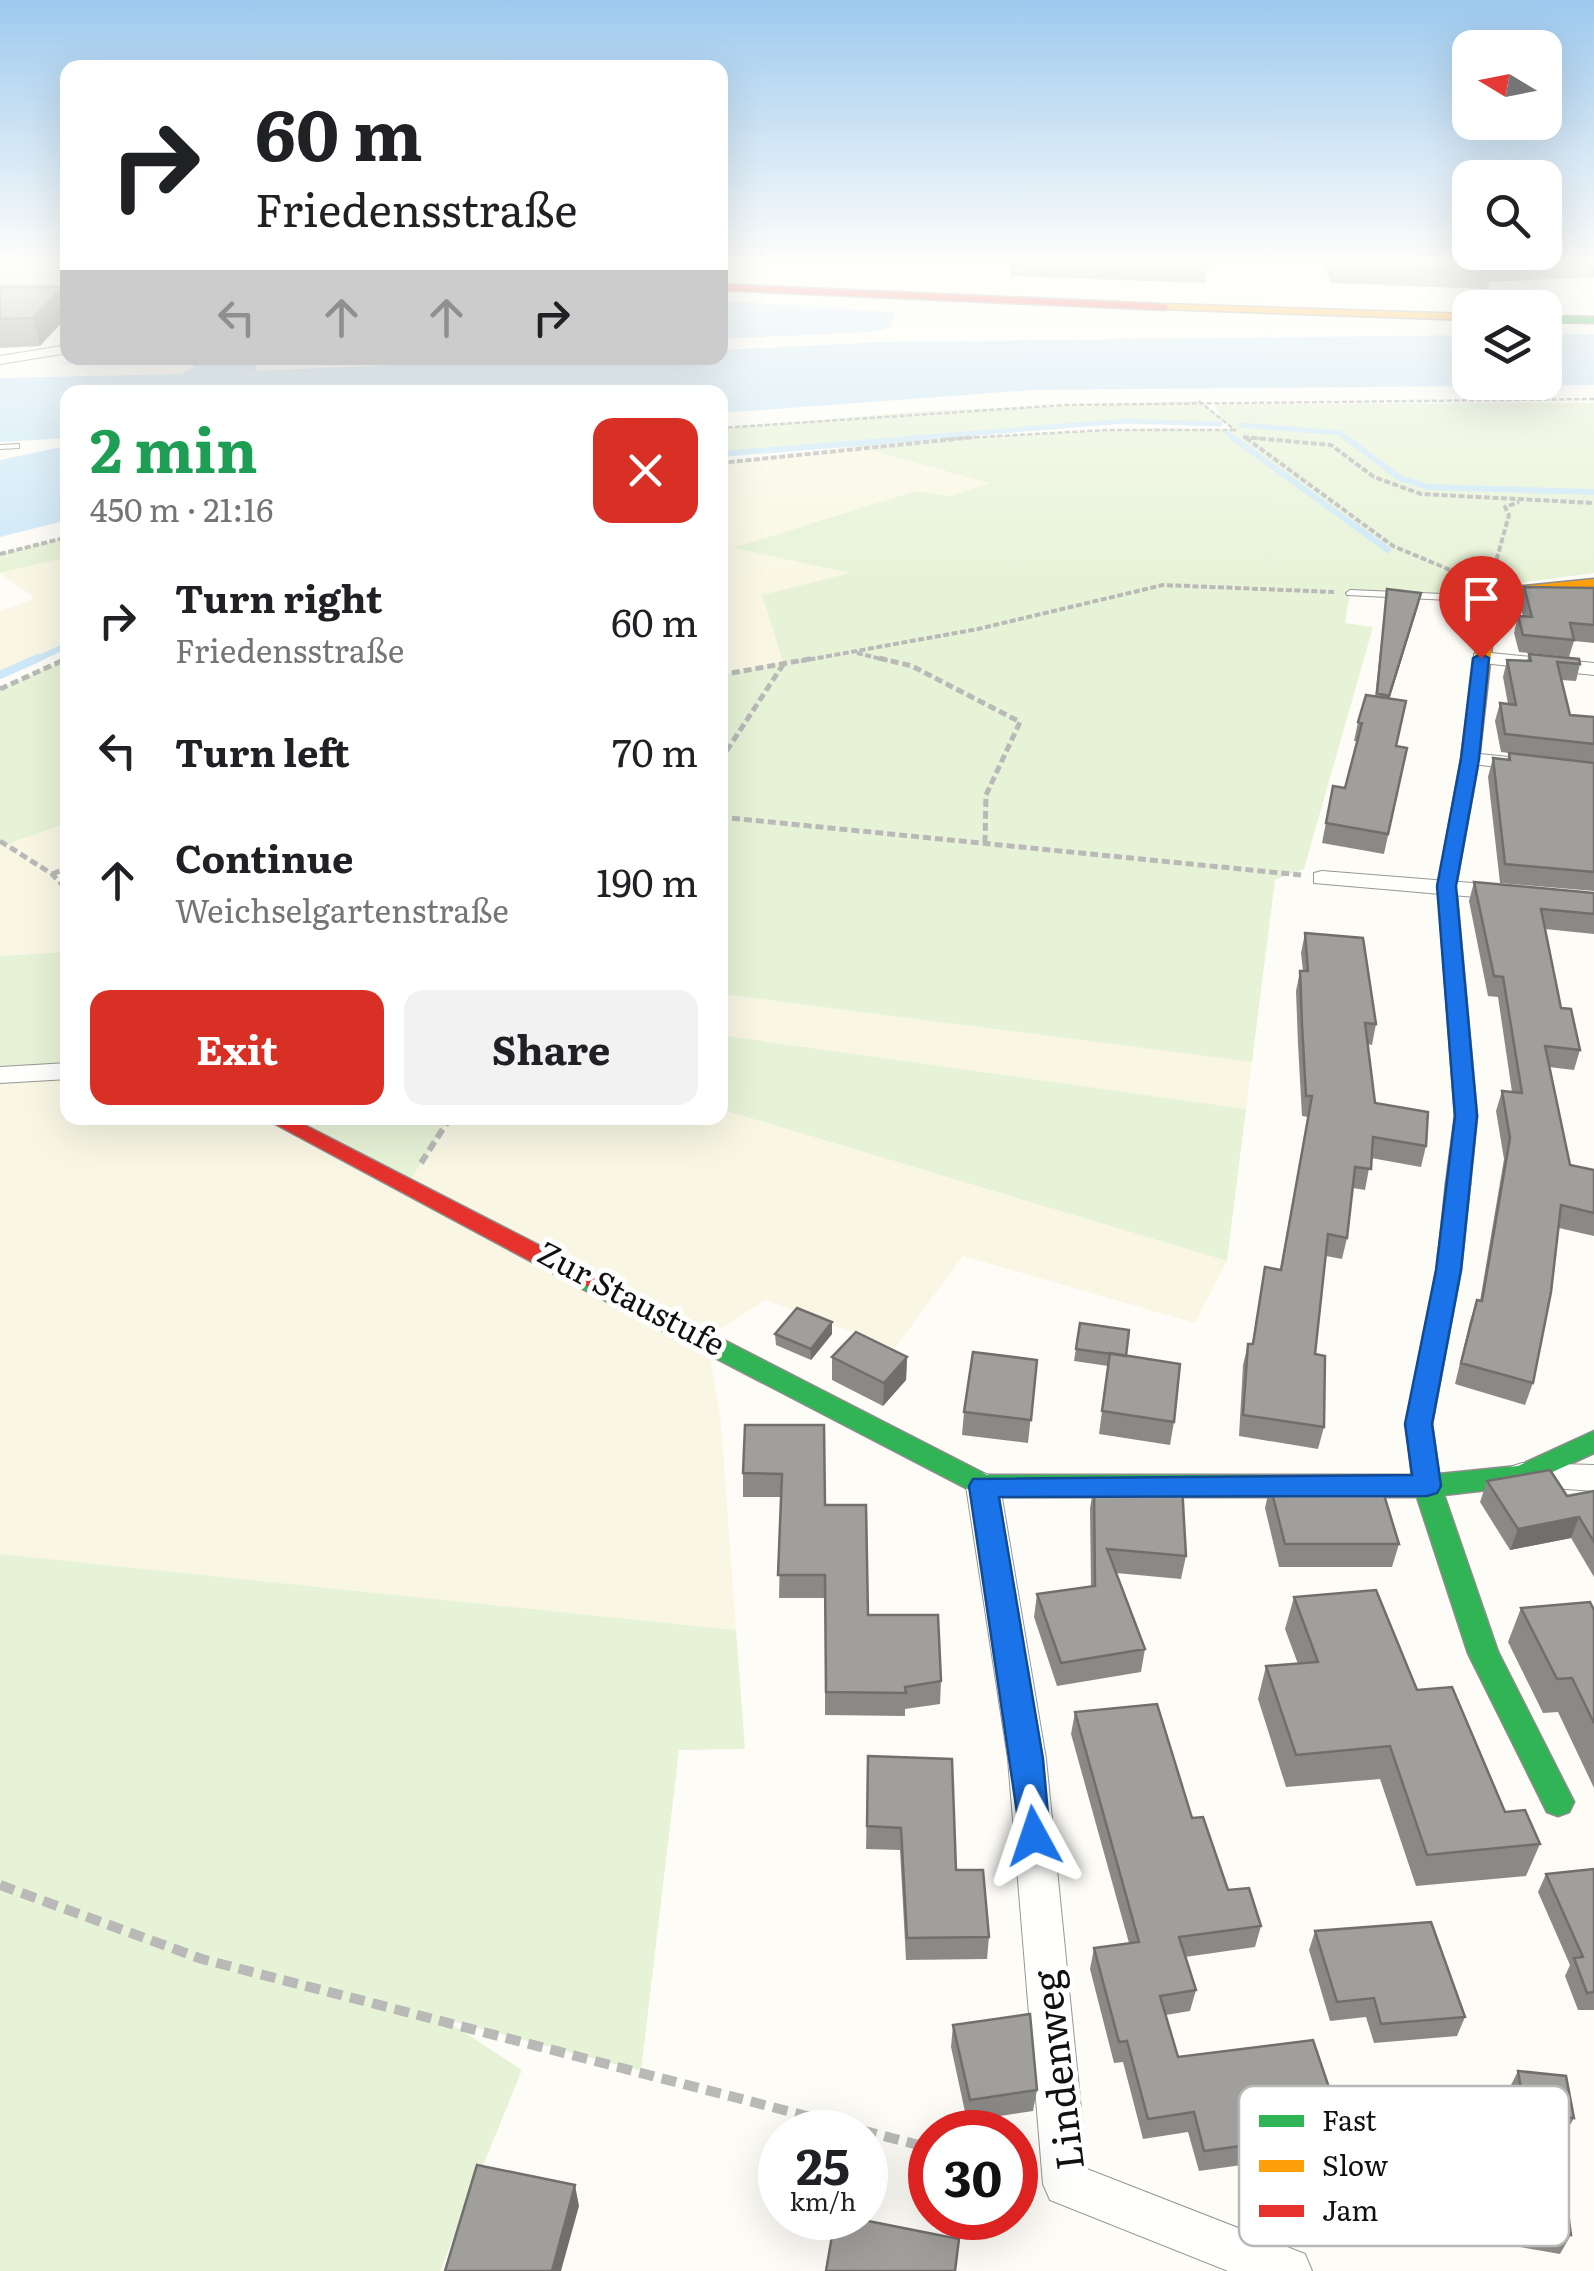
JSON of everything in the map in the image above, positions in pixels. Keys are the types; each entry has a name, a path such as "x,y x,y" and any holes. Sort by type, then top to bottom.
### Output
{"main road":[{"path":"1558,1802 1483,1653 1427,1486 1419,1424 1448,1270 1466,1116 1447,886 1470,759 1481,658 1495,592 1594,583"},
{"name":"Zur Staustufe","path":"289,1125 983,1486"},
{"path":"983,1486 1427,1486 1522,1476 1594,1442"}],"street":[{"path":"1481,658 1594,669"},
{"path":"1470,759 1594,772"},
{"path":"1322,878 1539,896"},
{"path":"0,1075 60,1071"},
{"path":"1522,1476 1594,1478"},
{"name":"Lindenweg","path":"983,1486 1027,1759 1066,2184 1287,2271"}],"lane":[{"path":"0,447 16,446"},
{"path":"1350,593 1495,592"}],"path":[{"path":"728,427 926,410 1198,401 1594,399"},
{"path":"1198,401 1393,546 1495,592 1496,551 1510,515 1505,507 1524,500"},
{"path":"728,463 902,440 1156,428 1236,430"},
{"path":"1244,436 1331,445 1374,477 1420,494 1594,503"},
{"path":"0,554 60,539"},
{"path":"728,673 978,629 1163,585 1350,593"},
{"path":"846,652 883,656 912,666 1020,722 991,776 978,817 985,842"},
{"path":"0,689 60,662"},
{"path":"728,748 784,662"},
{"path":"728,818 1322,878"},
{"path":"0,841 60,882"},
{"path":"52,874 60,871"},
{"path":"407,1185 446,1125"},
{"path":"0,1885 202,1959 908,2142"}],"shaded area":[{"path":"856,446 991,483 950,496 915,491 737,549 853,573 762,596 784,663 728,674 728,462"},
{"path":"60,559 60,648 0,675 0,611 35,598 0,573"},
{"path":"60,826 60,871 52,874 60,883 60,952 0,956 0,841 7,845"},
{"path":"728,995 1252,1062 1246,1109 728,1036"},
{"path":"60,1071 60,1125 289,1125 407,1185 446,1125 728,1125 728,1111 1227,1261 1195,1323 963,1256 895,1348 765,1300 707,1338 721,1422 736,1630 0,1554 0,1075"}],"green space":[{"path":"1198,401 1221,418 1215,404 1594,403 1594,573 1493,586 1503,592 1490,599 1350,593 1345,623 1373,627 1304,869 1275,880 1252,1062 728,995 728,673 783,662 762,595 850,573 734,548 915,491 950,496 989,483 856,446 900,439 728,453 728,427 926,411","holes":["1223,420 1235,430 1156,428 903,440 1125,421 1220,424"]},
{"path":"60,539 60,560 0,573 0,554"},
{"path":"60,661 60,826 6,845 0,841 0,689"},
{"path":"60,952 60,1071 0,1075 0,956"},
{"path":"728,1036 1246,1109 1227,1261 728,1111"},
{"path":"289,1125 446,1125 407,1185"},
{"path":"0,1554 736,1630 745,1749 679,1750 641,2071 444,2019 522,2070 440,2271 0,2271"}],"water":[{"path":"195,367 256,367 256,371 346,367 1452,367 1452,386 1033,390 728,412 728,385 60,385 60,438 0,442 0,378 181,374"},
{"path":"1562,367 1594,367 1594,385 1562,385"},
{"path":"60,447 60,522 0,537 0,460"}],"building":[{"path":"1524,587 1594,588 1594,625 1570,623 1574,640 1523,635 1518,616 1532,617"},
{"path":"1387,589 1421,593 1389,696 1377,693"},
{"path":"1529,654 1579,659 1580,664 1557,662 1570,715 1594,717 1594,744 1505,734 1500,703 1516,705 1507,660 1531,661"},
{"path":"1366,695 1406,701 1396,746 1407,748 1388,834 1326,823 1333,786 1345,788"},
{"path":"1509,753 1594,763 1594,872 1505,864 1493,758 1510,760"},
{"path":"1474,882 1594,893 1594,914 1541,909 1561,1008 1571,1009 1580,1050 1545,1046 1570,1165 1594,1170 1594,1213 1561,1205 1551,1292 1533,1383 1461,1363 1477,1300 1482,1301 1510,1138 1502,1091 1522,1093 1503,977 1494,976"},
{"path":"1305,933 1363,938 1376,1024 1365,1023 1375,1103 1428,1112 1426,1146 1373,1137 1371,1169 1355,1167 1347,1238 1328,1234 1315,1354 1325,1356 1324,1427 1243,1415 1248,1344 1253,1344 1265,1267 1281,1270 1312,1096 1306,1096 1302,1024 1300,971 1308,971"},
{"path":"797,1308 832,1322 811,1349 775,1334"},
{"path":"1080,1323 1129,1330 1126,1356 1076,1349"},
{"path":"856,1332 907,1357 884,1383 832,1357"},
{"path":"973,1352 1037,1360 1031,1420 964,1412"},
{"path":"1110,1353 1180,1364 1174,1422 1102,1411"},
{"path":"745,1425 824,1425 825,1505 866,1505 868,1615 938,1615 941,1681 905,1687 906,1693 826,1692 825,1575 778,1575 782,1474 743,1473"},
{"path":"1550,1470 1567,1496 1594,1491 1594,1542 1579,1517 1518,1529 1487,1481"},
{"path":"1094,1485 1182,1485 1186,1556 1107,1549 1145,1649 1061,1663 1037,1594 1095,1586"},
{"path":"1270,1485 1381,1485 1399,1544 1285,1544"},
{"path":"1376,1590 1417,1690 1452,1687 1505,1812 1525,1810 1540,1844 1427,1855 1390,1746 1296,1755 1266,1666 1318,1662 1294,1597"},
{"path":"1590,1602 1594,1610 1594,1723 1572,1678 1557,1679 1521,1608"},
{"path":"1157,1704 1192,1818 1203,1817 1228,1890 1249,1888 1261,1926 1179,1937 1196,1990 1160,1996 1178,2057 1313,2040 1328,2086 1239,2086 1239,2146 1204,2151 1194,2112 1148,2119 1127,2041 1119,2042 1094,1948 1139,1942 1075,1712"},
{"path":"868,1756 952,1759 956,1870 983,1870 989,1937 907,1938 901,1828 867,1826"},
{"path":"1594,1869 1594,1992 1587,1993 1574,1958 1583,1957 1546,1874"},
{"path":"1431,1922 1465,2017 1381,2024 1374,1998 1337,2002 1315,1931"},
{"path":"1030,2014 1037,2090 970,2100 953,2025"},
{"path":"1518,2071 1566,2076 1568,2086 1521,2086"},
{"path":"1569,2092 1574,2118 1569,2117"},
{"path":"477,2165 575,2185 552,2271 445,2271"},
{"path":"888,2225 908,2229 908,2240 959,2240 955,2271 826,2271 831,2240 888,2240"}],"waterway":[{"path":"903,439 1125,421 1220,424"},
{"path":"1241,425 1340,433 1348,439"},
{"path":"1227,433 1235,439"},
{"path":"728,453 934,437"},
{"path":"1232,437 1388,550"},
{"path":"1345,437 1400,478 1428,487 1594,492"},
{"path":"33,661 60,649"},
{"path":"0,675 38,658"}],"traffic: fast":[{"path":"1458,1184 1449,1269 1419,1424 1427,1486 1483,1653 1558,1802"},
{"path":"586,1280 983,1486 1427,1486 1522,1476 1594,1441"}],"traffic: slow":[{"path":"1458,1184 1466,1116 1447,886 1470,759 1490,599 1503,592 1594,583"}],"traffic: jam":[{"path":"288,1125 586,1280"}],"route":[{"path":"1034,1836 1027,1759 983,1486 1427,1486 1419,1424 1448,1270 1466,1116 1447,886 1470,759 1481,658"}]}
